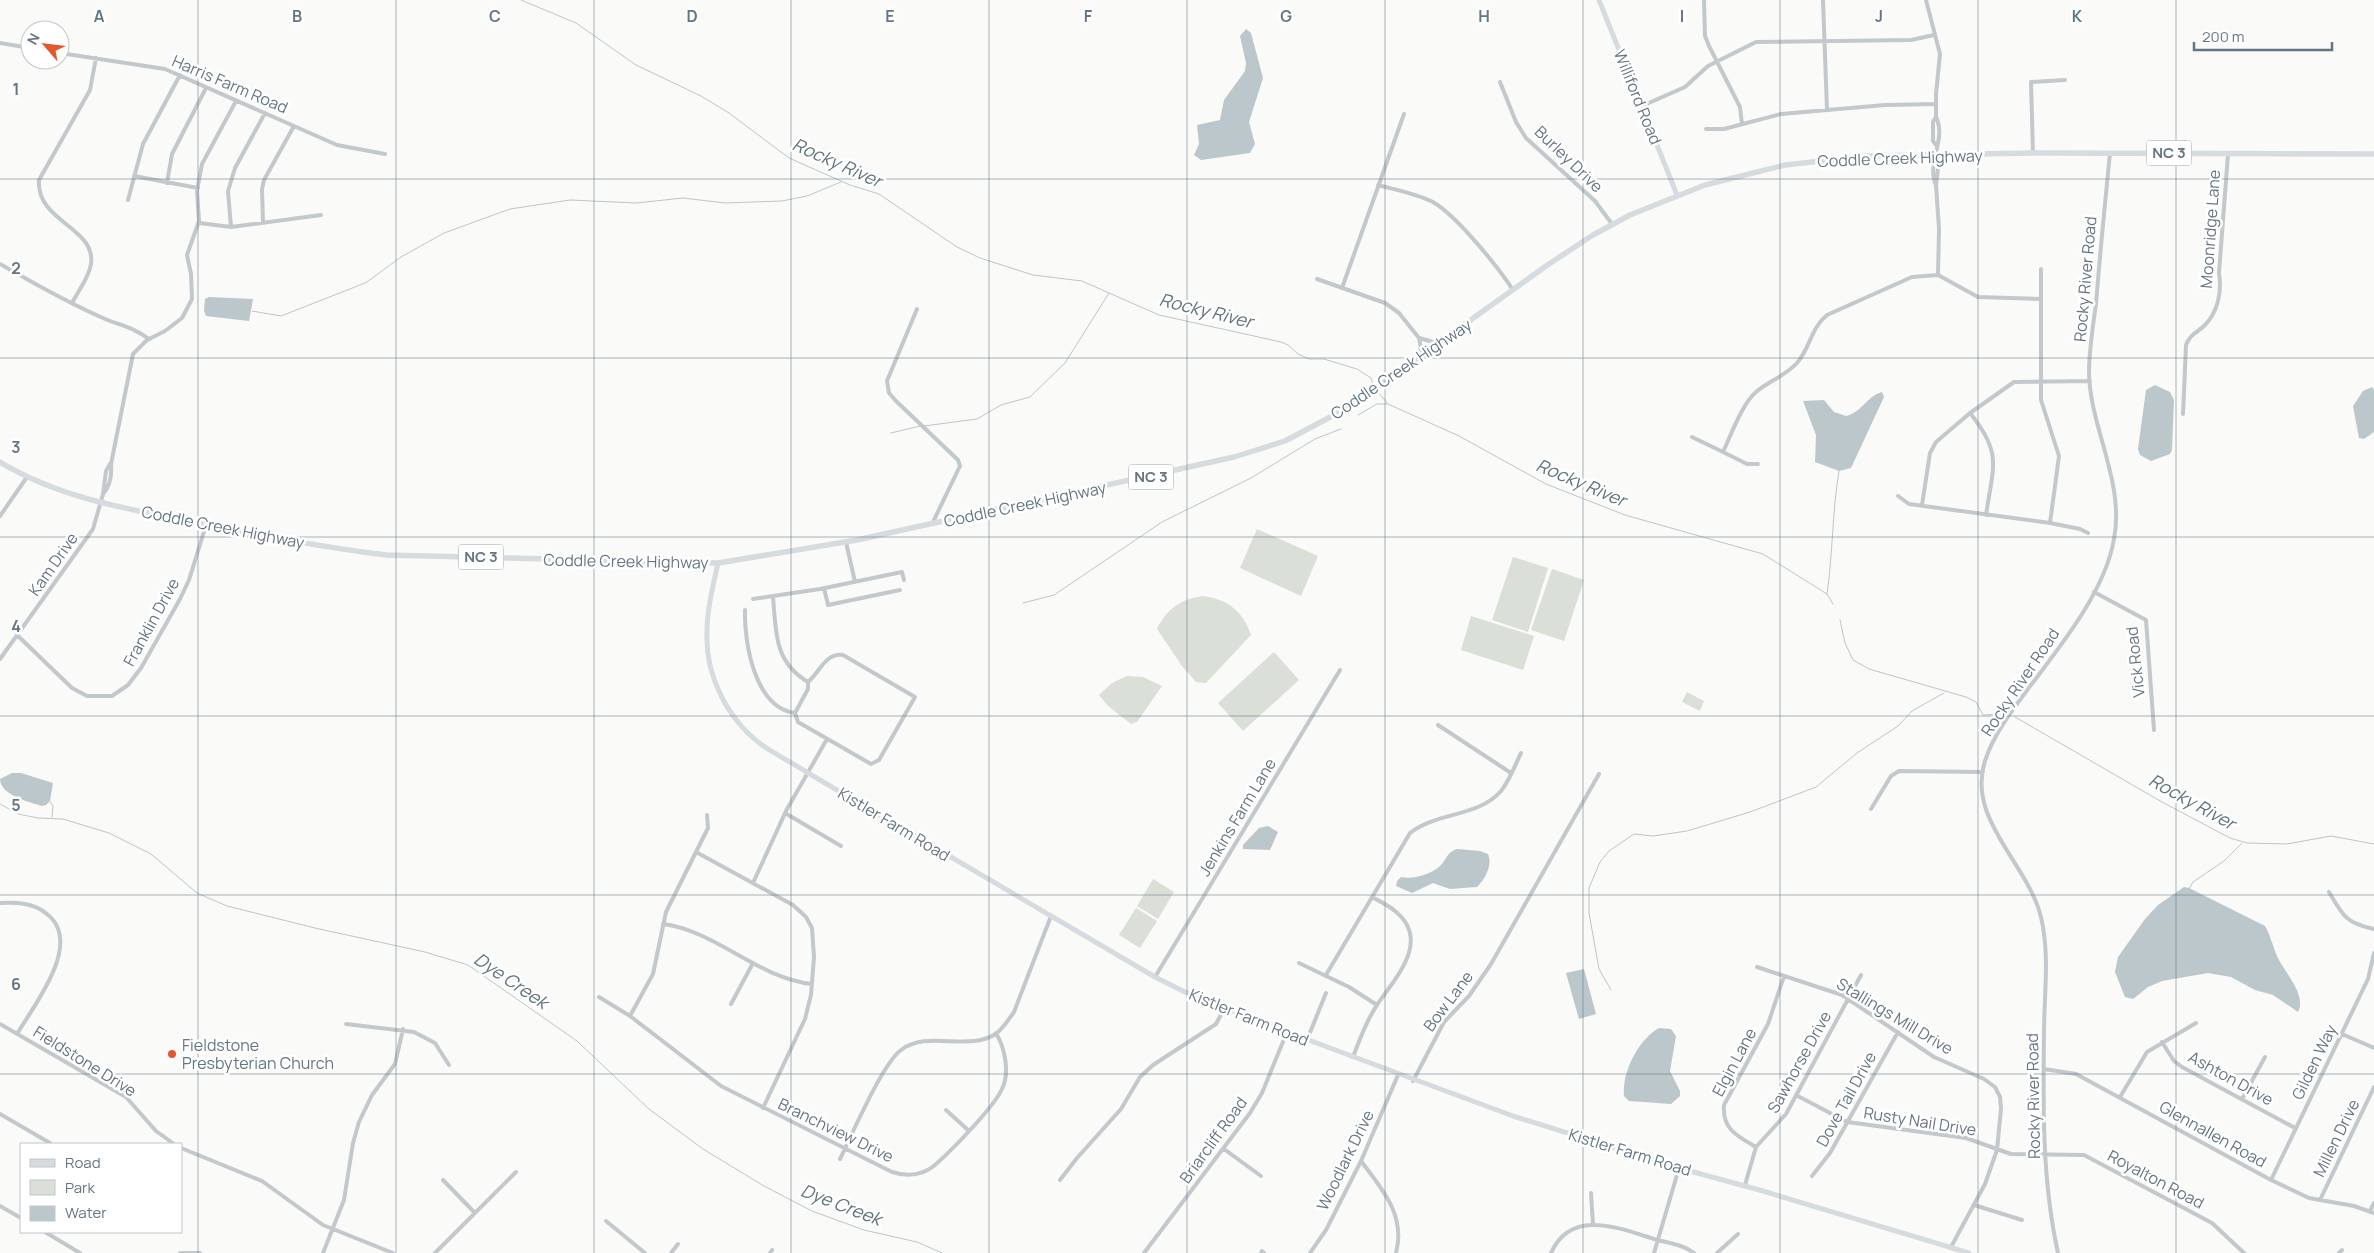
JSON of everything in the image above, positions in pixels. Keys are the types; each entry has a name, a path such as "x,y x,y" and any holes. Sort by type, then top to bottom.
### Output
{"main road":[{"name":"Coddle Creek Highway","path":"0,462 28,477 100,503 334,549 386,555 718,563 846,542 932,524 1234,457 1286,441 1349,407 1513,290 1612,224 1677,195 1705,185 1794,164 1860,157 1936,157 2033,153 2374,154"}],"street":[{"name":"Williford Road","path":"1599,0 1677,195"},
{"path":"1704,0 1705,36 1740,107 1742,124"},
{"path":"1822,0 1827,110"},
{"path":"1926,0 1940,54 1936,104 1936,117 1939,122 1939,141 1936,145 1934,163 1939,229 1938,275"},
{"path":"1642,106 1685,87 1708,66 1756,42 1911,40 1934,36"},
{"path":"0,43 20,46"},
{"name":"Harris Farm Road","path":"70,54 165,69 337,145 385,154"},
{"path":"72,303 88,273 91,255 84,240 46,207 40,199 39,180 90,90 96,58"},
{"path":"128,200 144,144 180,75"},
{"path":"2033,153 2031,82 2065,80"},
{"name":"Burley Drive","path":"1500,82 1516,122 1526,138 1596,201 1612,224"},
{"path":"167,183 172,154 206,88"},
{"path":"0,264 72,303 105,319 136,330 148,339 175,325 189,307 192,290 187,255 199,223 198,188 202,164 236,100"},
{"path":"1706,130 1724,129 1781,114 1885,105 1936,104"},
{"path":"231,227 228,191 235,168 265,113"},
{"path":"1342,288 1404,114"},
{"path":"263,222 262,189 264,180 294,126"},
{"name":"Rocky River Road","path":"2058,1253 2051,1217 2046,1155 2044,1069 2045,975 2041,918 2027,884 1996,832 1984,807 1981,786 1986,757 1998,733 2055,653 2094,592 2111,551 2116,525 2111,476 2090,381 2110,153"},
{"name":"Moonridge Lane","path":"2183,414 2186,345 2190,336 2206,324 2216,310 2221,284 2219,273 2228,154"},
{"path":"134,176 198,188"},
{"path":"1378,185 1433,202 1446,212 1501,271 1513,290"},
{"path":"199,223 231,227 322,215"},
{"path":"2041,269 2041,400 2059,456 2050,523"},
{"path":"1723,452 1750,398 1767,384 1787,373 1797,363 1818,322 1827,315 1912,277 1938,275 1978,297 2042,299"},
{"path":"1317,279 1392,307 1419,338 1432,343 1442,342"},
{"path":"917,309 887,382 889,393 958,460 960,466 932,524"},
{"path":"1408,366 1420,349 1419,338"},
{"name":"Kam Drive","path":"0,659 93,529 103,494 106,471 111,464 131,360 136,349 148,339"},
{"path":"1922,505 1932,448 1942,434 1970,413 2014,382 2090,381"},
{"path":"1970,413 1988,438 1994,454 1986,515"},
{"path":"1692,437 1747,464 1758,464"},
{"path":"0,516 28,477"},
{"path":"1898,496 1909,504 2050,523 2080,529 2088,533"},
{"name":"Franklin Drive","path":"17,635 72,688 87,696 112,696 128,685 141,668 180,599 189,580 206,525"},
{"path":"846,542 855,582"},
{"name":"Kistler Farm Road","path":"718,563 706,632 708,654 720,695 746,731 762,745 808,773 1155,977 1185,992 1398,1076 1513,1116 1679,1168 1744,1185 1969,1253"},
{"path":"753,599 824,588 902,572 904,580"},
{"path":"824,588 828,605 900,590"},
{"name":"Vick Road","path":"2094,592 2146,620 2154,730"},
{"path":"773,596 775,620 783,659 788,668 808,682"},
{"path":"745,610 745,632 754,671 764,689 780,709 795,713"},
{"path":"838,654 843,655 915,697 876,762 867,762 798,722 795,713 808,690 808,682 816,676 828,658 838,654"},
{"name":"Jenkins Farm Lane","path":"1155,977 1340,670"},
{"path":"1438,725 1492,763 1511,773"},
{"path":"753,883 784,813 827,739"},
{"path":"1326,975 1410,833 1431,821 1486,803 1502,790 1521,753"},
{"path":"1871,810 1891,776 1900,771 1982,772"},
{"name":"Bow Lane","path":"1413,1081 1444,1022 1469,996 1491,964 1599,774"},
{"path":"784,813 841,846"},
{"path":"630,1016 652,974 663,924 679,886 708,828 707,815"},
{"path":"696,852 792,905 806,917 812,928 812,984 805,1019 763,1108"},
{"path":"2329,892 2339,911 2351,923 2374,929"},
{"path":"1353,1057 1361,1035 1376,1006 1407,962 1410,943 1408,931 1396,912 1372,897"},
{"path":"0,903 27,904 41,909 52,918 58,928 61,940 60,952 52,975 17,1034"},
{"path":"840,1159 885,1071 901,1050 912,1044 924,1041 981,1040 996,1033 1014,1012 1051,916"},
{"path":"663,924 692,931 787,980 812,984"},
{"name":"Gilden Way","path":"2271,1180 2368,980 2374,953"},
{"path":"731,1004 753,963"},
{"path":"1299,963 1349,987 1376,1006"},
{"name":"Stallings Mill Drive","path":"1757,967 1829,989 1848,998 1934,1057 1984,1079 1994,1087 2000,1097 2001,1109 1997,1150 1985,1184 1951,1248"},
{"name":"Sawhorse Drive","path":"1744,1185 1756,1147 1779,1124 1862,975"},
{"name":"Elgin Lane","path":"1756,1147 1731,1132 1723,1114 1724,1104 1768,1024 1784,976"},
{"path":"1307,1040 1326,993"},
{"name":"Branchview Drive","path":"599,997 630,1016 721,1086 892,1172 914,1175 929,1170 935,1165 997,1097 1005,1080 1001,1041 996,1033"},
{"path":"1060,1180 1077,1158 1122,1109 1140,1077 1153,1066 1216,1024 1225,1007"},
{"path":"2120,1097 2146,1052 2196,1023"},
{"name":"Fieldstone Drive","path":"0,1024 126,1097 156,1131 173,1143"},
{"path":"346,1024 403,1029 425,1036 435,1043 449,1066"},
{"path":"323,1253 344,1200 352,1142 359,1122 372,1095 395,1064 403,1029"},
{"name":"Briarcliff Road","path":"1144,1253 1224,1149 1262,1092 1287,1032"},
{"name":"Dove Tail Drive","path":"1812,1176 1825,1161 1898,1032"},
{"path":"2342,1034 2374,1048"},
{"name":"Ashton Drive","path":"2162,1042 2174,1061 2182,1067 2295,1128"},
{"path":"2242,1099 2265,1057"},
{"name":"Glennallen Road","path":"2044,1069 2076,1074 2271,1180 2309,1198 2354,1206 2372,1212"},
{"name":"Woodlark Drive","path":"1310,1253 1326,1230 1361,1161 1398,1076"},
{"name":"Millen Drive","path":"2320,1200 2374,1087"},
{"name":"Rusty Nail Drive","path":"1796,1095 1847,1122 1966,1138 2011,1154 2046,1155"},
{"path":"946,1110 968,1130"},
{"path":"0,1114 50,1143"},
{"path":"182,1148 262,1181 308,1216 332,1229 393,1253"},
{"path":"1224,1149 1261,1176"},
{"name":"Royalton Road","path":"2046,1155 2074,1154 2092,1158 2212,1223 2244,1253"},
{"path":"1361,1161 1389,1199 1396,1214 1399,1229 1396,1253"},
{"path":"1654,1253 1679,1168"},
{"path":"435,1253 516,1172"},
{"path":"443,1180 475,1213"},
{"path":"1591,1193 1593,1224"},
{"path":"2372,1212 2374,1202"},
{"path":"1974,1205 2022,1220"},
{"path":"0,1206 20,1217"},
{"path":"606,1221 645,1253"},
{"path":"1550,1253 1560,1239 1570,1232 1593,1224 1613,1226 1678,1245 1694,1253"},
{"path":"47,1233 80,1253"},
{"path":"1717,1253 1738,1234"},
{"path":"671,1253 678,1244"},
{"path":"180,1253 200,1253"}],"green space":[{"path":"1257,529 1318,556 1301,596 1240,568"},
{"path":"1513,557 1548,568 1528,632 1492,620"},
{"path":"1552,569 1584,580 1564,641 1531,630"},
{"path":"1203,596 1227,603 1244,619 1251,635 1206,683 1196,682 1182,666 1157,629 1165,616 1175,606 1195,597"},
{"path":"1471,616 1534,636 1523,670 1461,650"},
{"path":"1274,652 1299,680 1243,731 1218,703"},
{"path":"1127,676 1143,677 1162,686 1137,722 1131,724 1108,706 1099,695 1112,683"},
{"path":"1687,692 1704,701 1700,711 1682,702"},
{"path":"1153,879 1174,892 1158,919 1137,906"},
{"path":"1136,908 1157,921 1140,948 1119,935"}],"water":[{"path":"1246,29 1251,33 1263,78 1249,122 1255,144 1250,153 1201,160 1194,155 1199,144 1197,125 1220,120 1224,100 1245,71 1246,63 1240,36"},
{"path":"209,297 253,299 249,321 206,316 204,311 205,299"},
{"path":"2155,385 2170,392 2174,400 2172,450 2170,454 2151,461 2140,455 2138,449 2146,390"},
{"path":"2372,387 2374,390 2374,432 2364,439 2359,438 2353,406 2363,391"},
{"path":"1882,392 1884,397 1851,468 1839,471 1815,462 1816,435 1803,401 1824,400 1834,412 1846,416 1856,412 1872,397"},
{"path":"12,773 21,773 53,783 50,801 42,806 10,794 1,785 0,779"},
{"path":"1268,826 1278,832 1270,850 1243,849 1243,845 1259,828"},
{"path":"1457,849 1480,851 1488,854 1490,863 1487,872 1477,887 1450,889 1433,883 1412,893 1396,886 1397,881 1401,877 1417,877 1432,872 1440,866 1451,852"},
{"path":"2184,887 2265,926 2278,958 2300,998 2298,1012 2273,995 2255,990 2231,977 2208,973 2162,981 2148,987 2133,999 2125,997 2115,972 2118,957 2145,919 2158,905"},
{"path":"1584,969 1596,1014 1579,1019 1566,973"},
{"path":"1659,1028 1671,1029 1676,1036 1670,1071 1680,1091 1680,1096 1671,1104 1629,1101 1624,1096 1624,1087 1629,1067 1644,1040"}],"waterway":[{"name":"Rocky River","path":"521,0 576,23 636,65 701,96 729,113 789,158 850,185 879,194 957,247 980,258 1033,275 1082,281 1159,315 1281,342 1309,359 1324,359 1357,369 1371,378 1374,388"},
{"path":"252,311 281,316 355,287 367,282 401,257 444,233 510,209 570,200 636,203 683,198 725,203 782,201 807,196 841,182"},
{"path":"924,426 977,419 1001,405 1030,397 1065,363 1109,293"},
{"name":"Rocky River","path":"1377,391 1388,404 1459,436 1546,484 1625,515 1763,554 1827,594 1833,604"},
{"path":"1358,415 1377,404 1387,404"},
{"path":"891,433 920,426"},
{"path":"1023,603 1054,595 1162,522 1251,478 1315,439 1341,429"},
{"path":"1827,594 1839,471"},
{"name":"Rocky River","path":"1840,620 1845,643 1853,660 1869,669 1966,697 1976,702 1983,715 2002,714"},
{"path":"1611,990 1599,969 1589,913 1589,888 1600,862 1609,851 1634,834 1653,836 1687,831 1750,812 1816,787 1857,753 1898,726 1912,711 1944,693"},
{"name":"Rocky River","path":"2015,717 2162,802 2230,838 2247,843 2287,844 2331,836 2374,844"},
{"path":"49,800 53,806 52,817"},
{"name":"Dye Creek","path":"0,804 18,814 38,818 63,819 109,833 151,854 197,893 227,906 315,928 425,952 468,965 577,1041 649,1109 703,1149 764,1186 812,1211 864,1230 917,1242 942,1253"},
{"path":"2189,889 2193,882 2224,861 2242,843"}],"place":[{"name":"Fieldstone Presbyterian Church","path":"172,1054"}]}
